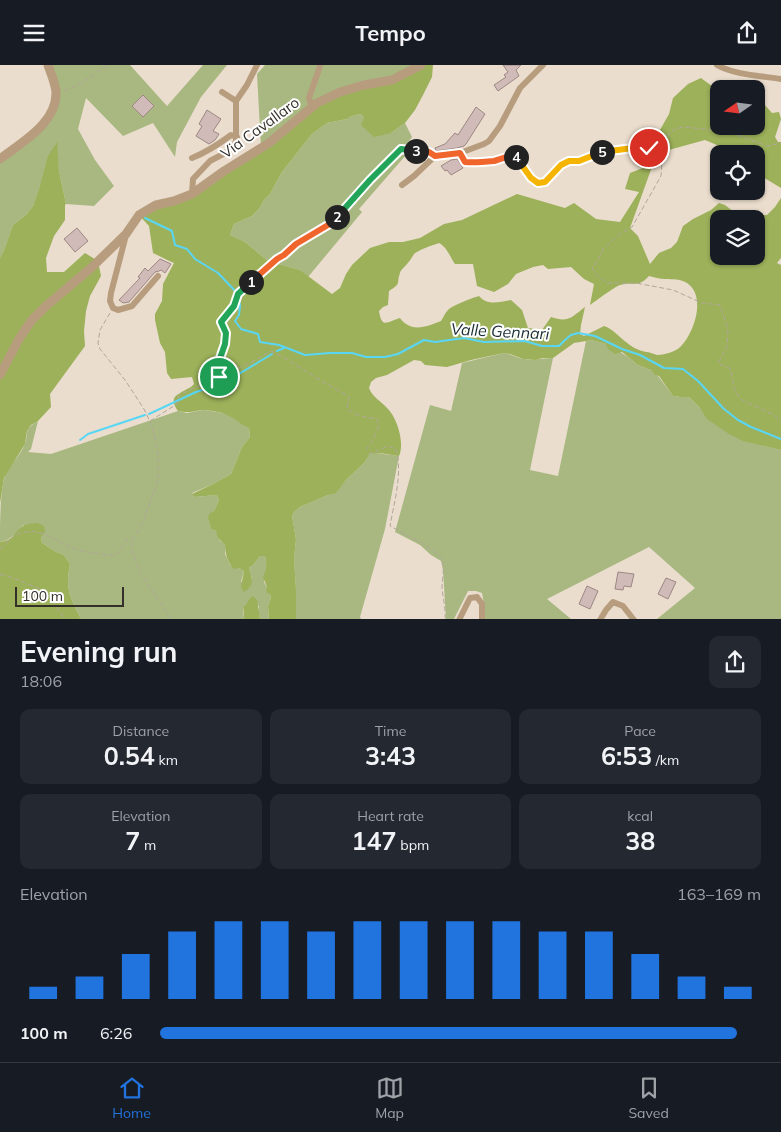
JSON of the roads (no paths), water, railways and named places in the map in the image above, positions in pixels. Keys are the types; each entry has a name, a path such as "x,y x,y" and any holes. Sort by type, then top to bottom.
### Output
{"street":[{"path":"0,159 37,131 47,119 56,93 55,83 48,65"},
{"path":"192,194 193,179 210,161 227,152 236,142 236,101 257,65"},
{"name":"Via Cavallaro","path":"0,375 31,321 126,234 139,215 156,205 192,194 224,171 269,143 317,103 340,92 392,79 422,65"},
{"path":"402,185 435,156 460,153 489,141 500,126 520,89 543,65"},
{"path":"717,65 722,68 752,75 781,79"},
{"path":"312,107 309,98 320,66"},
{"path":"222,92 236,101"},
{"path":"192,158 216,147 231,135 237,137"},
{"name":"Via Cavallaro","path":"126,234 111,293 110,301 113,308 118,310 132,306 158,276"},
{"path":"459,619 470,598 477,597 482,604 482,619"},
{"path":"600,619 613,602 623,606 634,619"}],"waterway":[{"name":"Valle Gennari","path":"145,218 172,231 175,245 187,249 195,259 218,273 238,294 240,306 239,315 235,321 241,329 258,334 260,342 279,345 305,355 352,353 366,357 385,357 398,354 424,340 435,342 464,338 484,342 525,341 542,346 559,346 571,335 578,333 595,336 640,355 664,368 683,369 738,420 781,439"},
{"name":"Valle Gennari","path":"277,351 284,348"},
{"path":"149,414 196,392 224,383 272,354"},
{"path":"80,440 88,434 145,415"}]}
